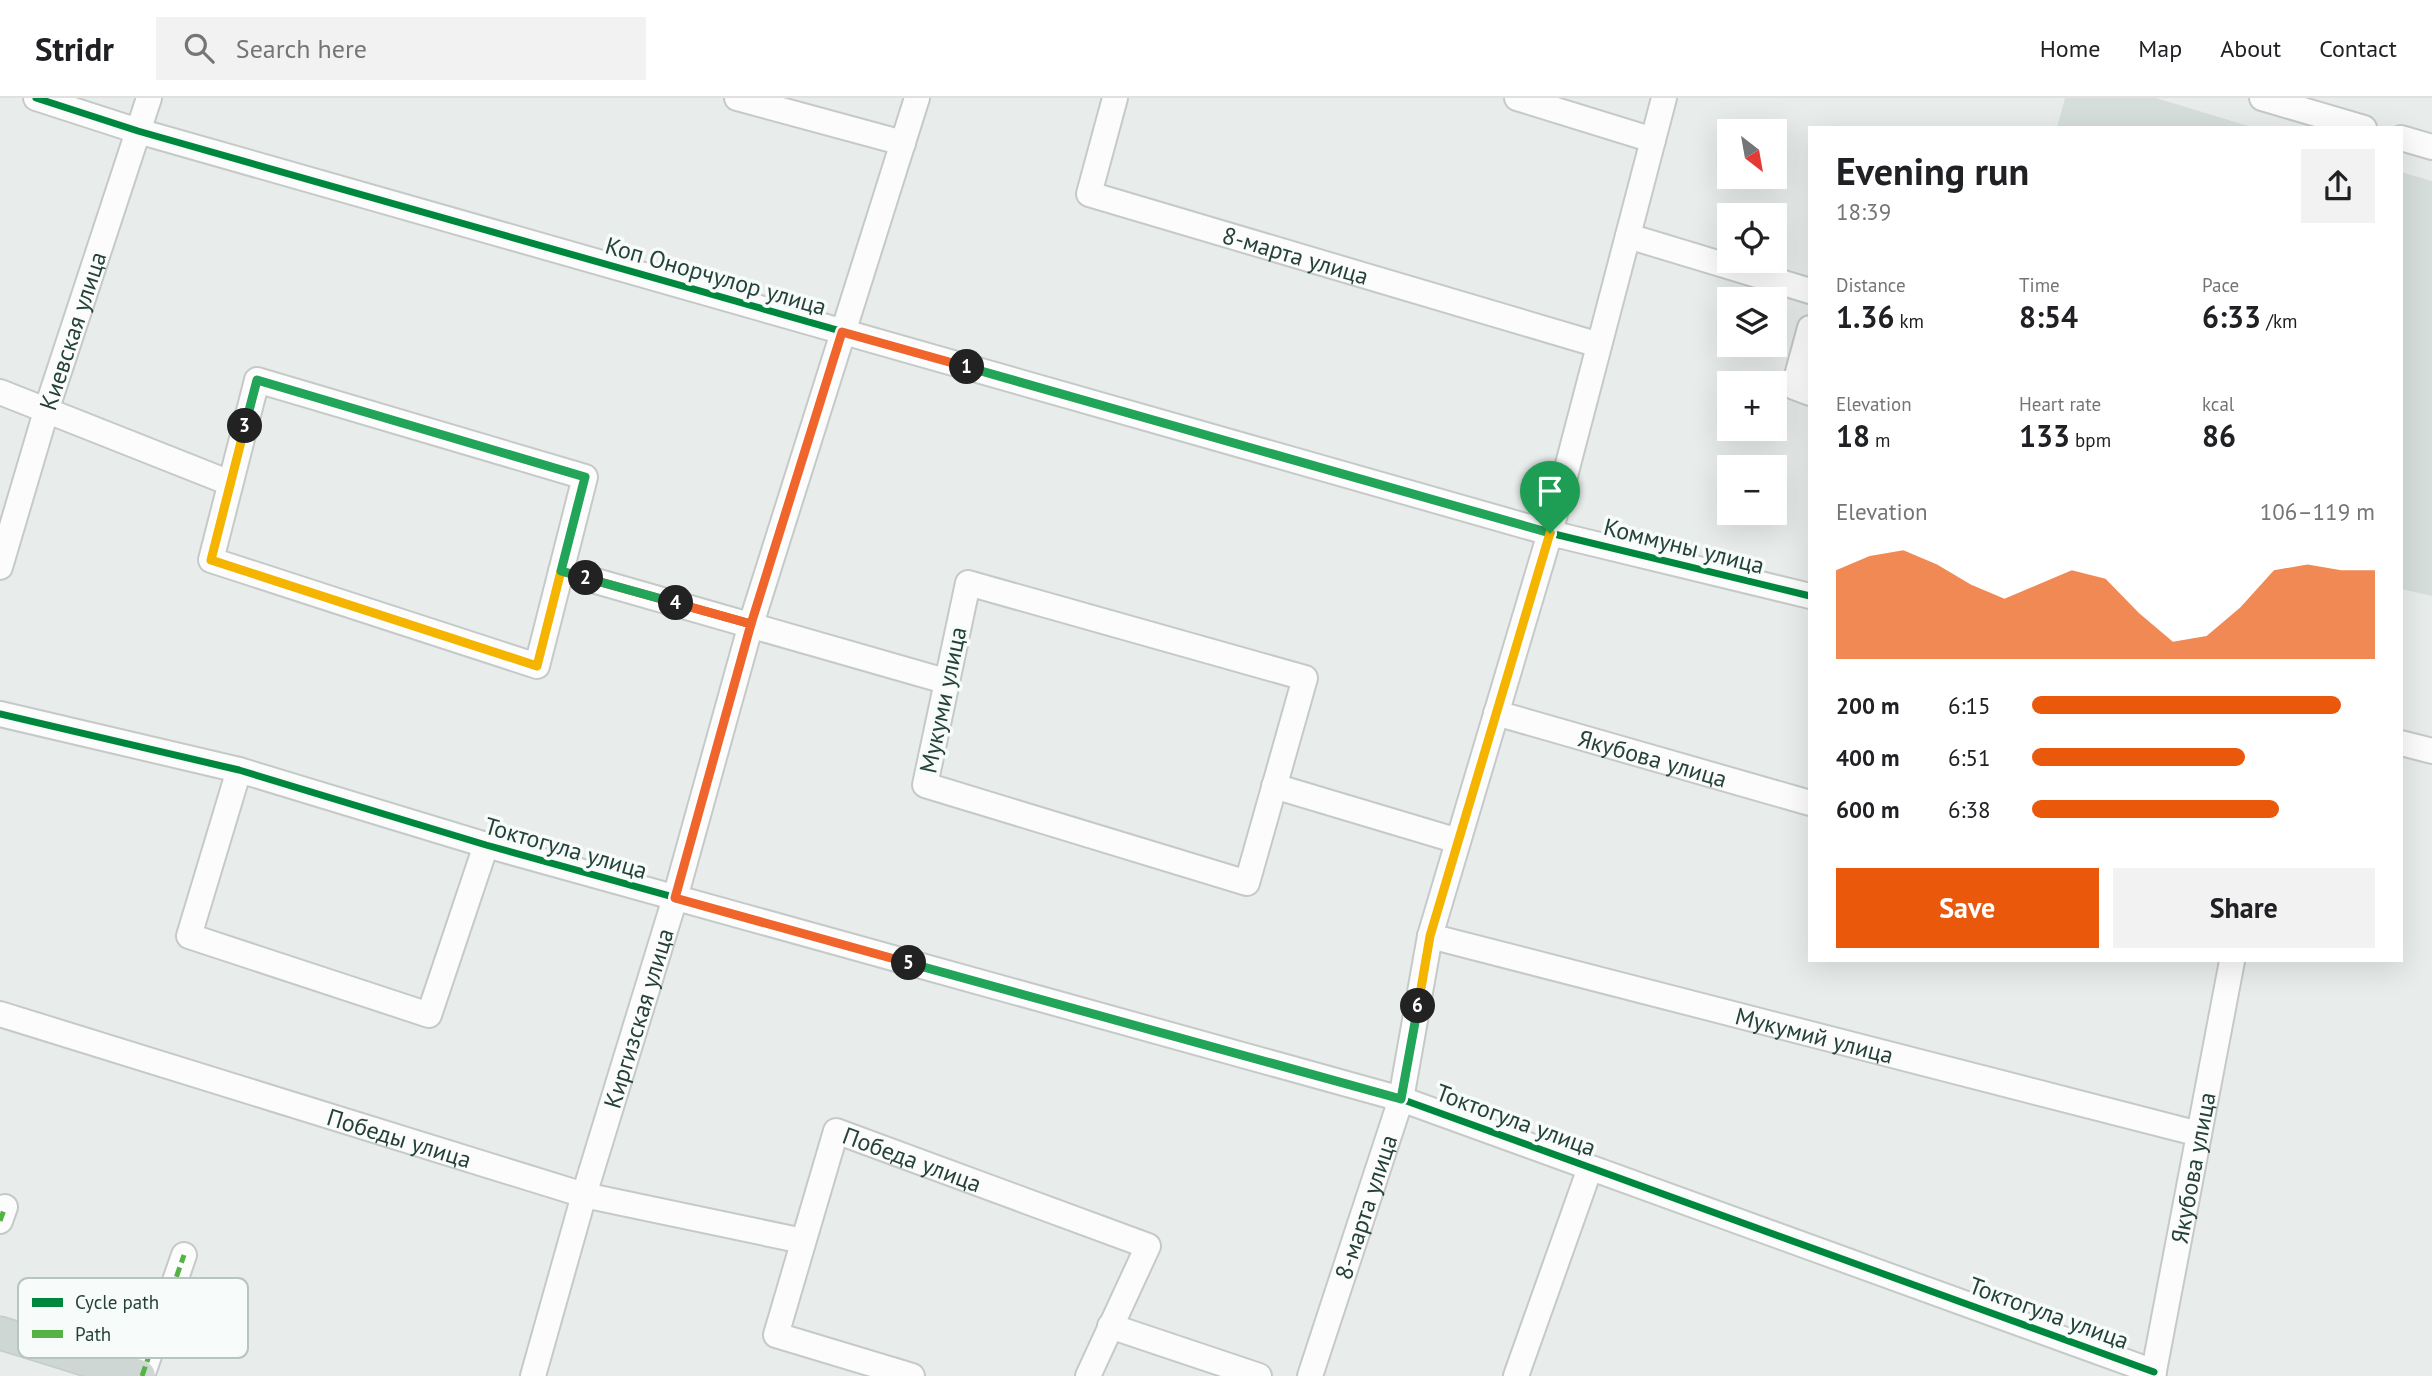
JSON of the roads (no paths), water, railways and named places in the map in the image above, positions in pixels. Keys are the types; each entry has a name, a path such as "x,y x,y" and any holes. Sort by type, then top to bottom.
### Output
{"main road":[{"path":"0,1333 18,1339"},
{"path":"81,1358 140,1376"}],"street":[{"name":"Коп Онорчулор улица","path":"36,98 138,131 1550,533"},
{"name":"Киевская улица","path":"0,567 47,408 149,98"},
{"path":"737,98 903,144"},
{"name":"Киргизская улица","path":"533,1376 584,1195 675,898 751,624 917,98"},
{"path":"1517,98 1653,140"},
{"name":"8-марта улица","path":"1310,1376 1401,1099 1430,936 1550,533 1664,98"},
{"path":"2262,98 2357,126"},
{"name":"8-марта улица","path":"1111,99 1088,194 1599,345"},
{"path":"2403,139 2432,147"},
{"path":"1628,236 1808,290"},
{"path":"1808,335 1794,387 1808,392"},
{"path":"257,380 585,477 537,666 211,560 230,483 257,380"},
{"path":"0,391 230,483"},
{"name":"Коммуны улица","path":"1550,533 1808,596"},
{"path":"561,571 945,681"},
{"name":"Мукуми улица","path":"968,583 1305,678 1274,786 1247,883 925,785 968,583"},
{"name":"Якубова улица","path":"1496,713 1808,802"},
{"name":"Токтогула улица","path":"0,714 239,770 486,845 1401,1099 2154,1374"},
{"path":"2403,744 2432,751"},
{"path":"239,770 189,936 429,1015 486,845"},
{"path":"1274,786 1458,841"},
{"name":"Мукумий улица","path":"1430,936 2199,1134"},
{"name":"Якубова улица","path":"2154,1374 2232,962"},
{"name":"Победы улица","path":"0,1014 584,1195 803,1241"},
{"name":"Победа улица","path":"912,1376 776,1335 836,1132 1147,1246 1088,1376"},
{"path":"1516,1376 1590,1168"},
{"path":"176,1278 184,1255"},
{"path":"1110,1326 1259,1376"},
{"path":"140,1376 147,1358"}]}
